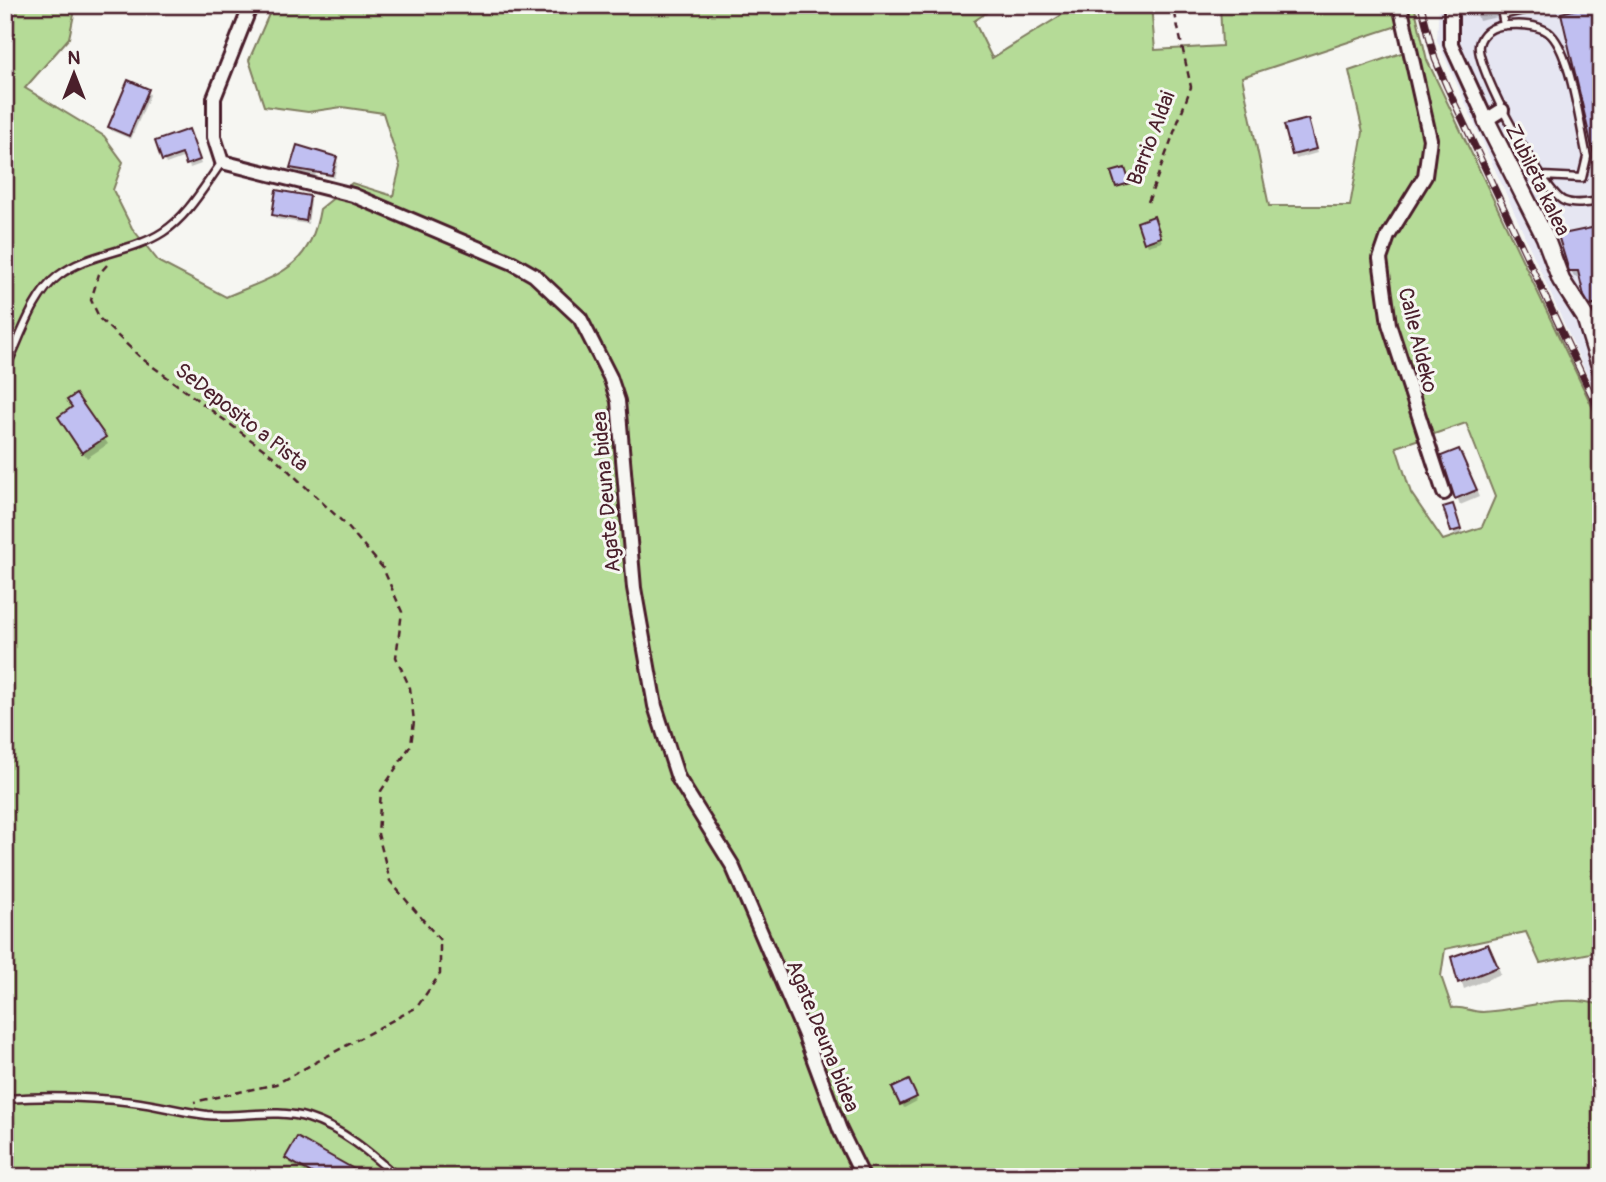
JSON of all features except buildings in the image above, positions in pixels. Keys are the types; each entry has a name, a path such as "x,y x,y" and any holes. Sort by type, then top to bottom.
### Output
{"street":[{"name":"Calle Aldeko","path":"1400,5 1430,139 1425,176 1388,236 1380,258 1389,324 1444,493"},
{"name":"Zubileta kalea","path":"1451,5 1451,44 1545,237 1561,280 1584,317 1601,369"},
{"path":"222,162 214,137 214,98 245,8"},
{"path":"1486,120 1502,110"},
{"name":"Agate Deuna bidea","path":"222,162 353,195 513,263 534,275 580,318 590,332 618,401 634,588 655,706 678,778 732,865 804,1033 840,1130 863,1177"}],"lane":[{"path":"1504,25 1502,15 1546,5"},
{"path":"1542,176 1582,178 1587,168 1587,157 1566,62 1559,42 1547,32 1529,25 1492,28 1484,34 1479,46 1480,62 1502,110 1551,192 1564,202 1601,201"},
{"path":"5,369 41,293 58,276 83,261 121,250 163,232 185,212 222,162"},
{"path":"5,1100 50,1096 161,1107 208,1115 285,1113 308,1118 361,1146 397,1177"}],"path":[{"name":"Barrio Aldai","path":"1148,202 1191,87 1173,5"},
{"name":"SeDeposito a Pista","path":"121,250 99,274 91,300 100,319 140,357 274,457 347,526 383,568 402,612 396,657 410,688 414,721 411,745 381,791 378,834 390,881 440,940 440,974 417,1007 276,1084 161,1107"}],"shaded area":[{"path":"1439,5 1601,5 1601,406 1437,40"}],"green space":[{"path":"5,5 76,5 69,38 25,88 104,136 123,162 113,190 132,228 159,262 226,297 288,268 308,245 320,209 352,183 393,196 400,167 383,113 342,107 308,112 264,106 249,60 273,5 998,5 974,21 992,58 1078,5 1151,5 1155,50 1222,46 1220,5 1414,5 1427,60 1601,425 1601,951 1540,963 1526,932 1445,949 1441,976 1452,1008 1498,1011 1556,1001 1601,1005 1601,1177 5,1177","holes":["1397,26 1404,52 1349,71 1363,132 1350,206 1269,206 1242,77","1466,423 1495,497 1482,527 1443,540 1411,493 1396,447"]}],"railway":[{"path":"1421,5 1435,59 1447,87 1601,415"}]}
